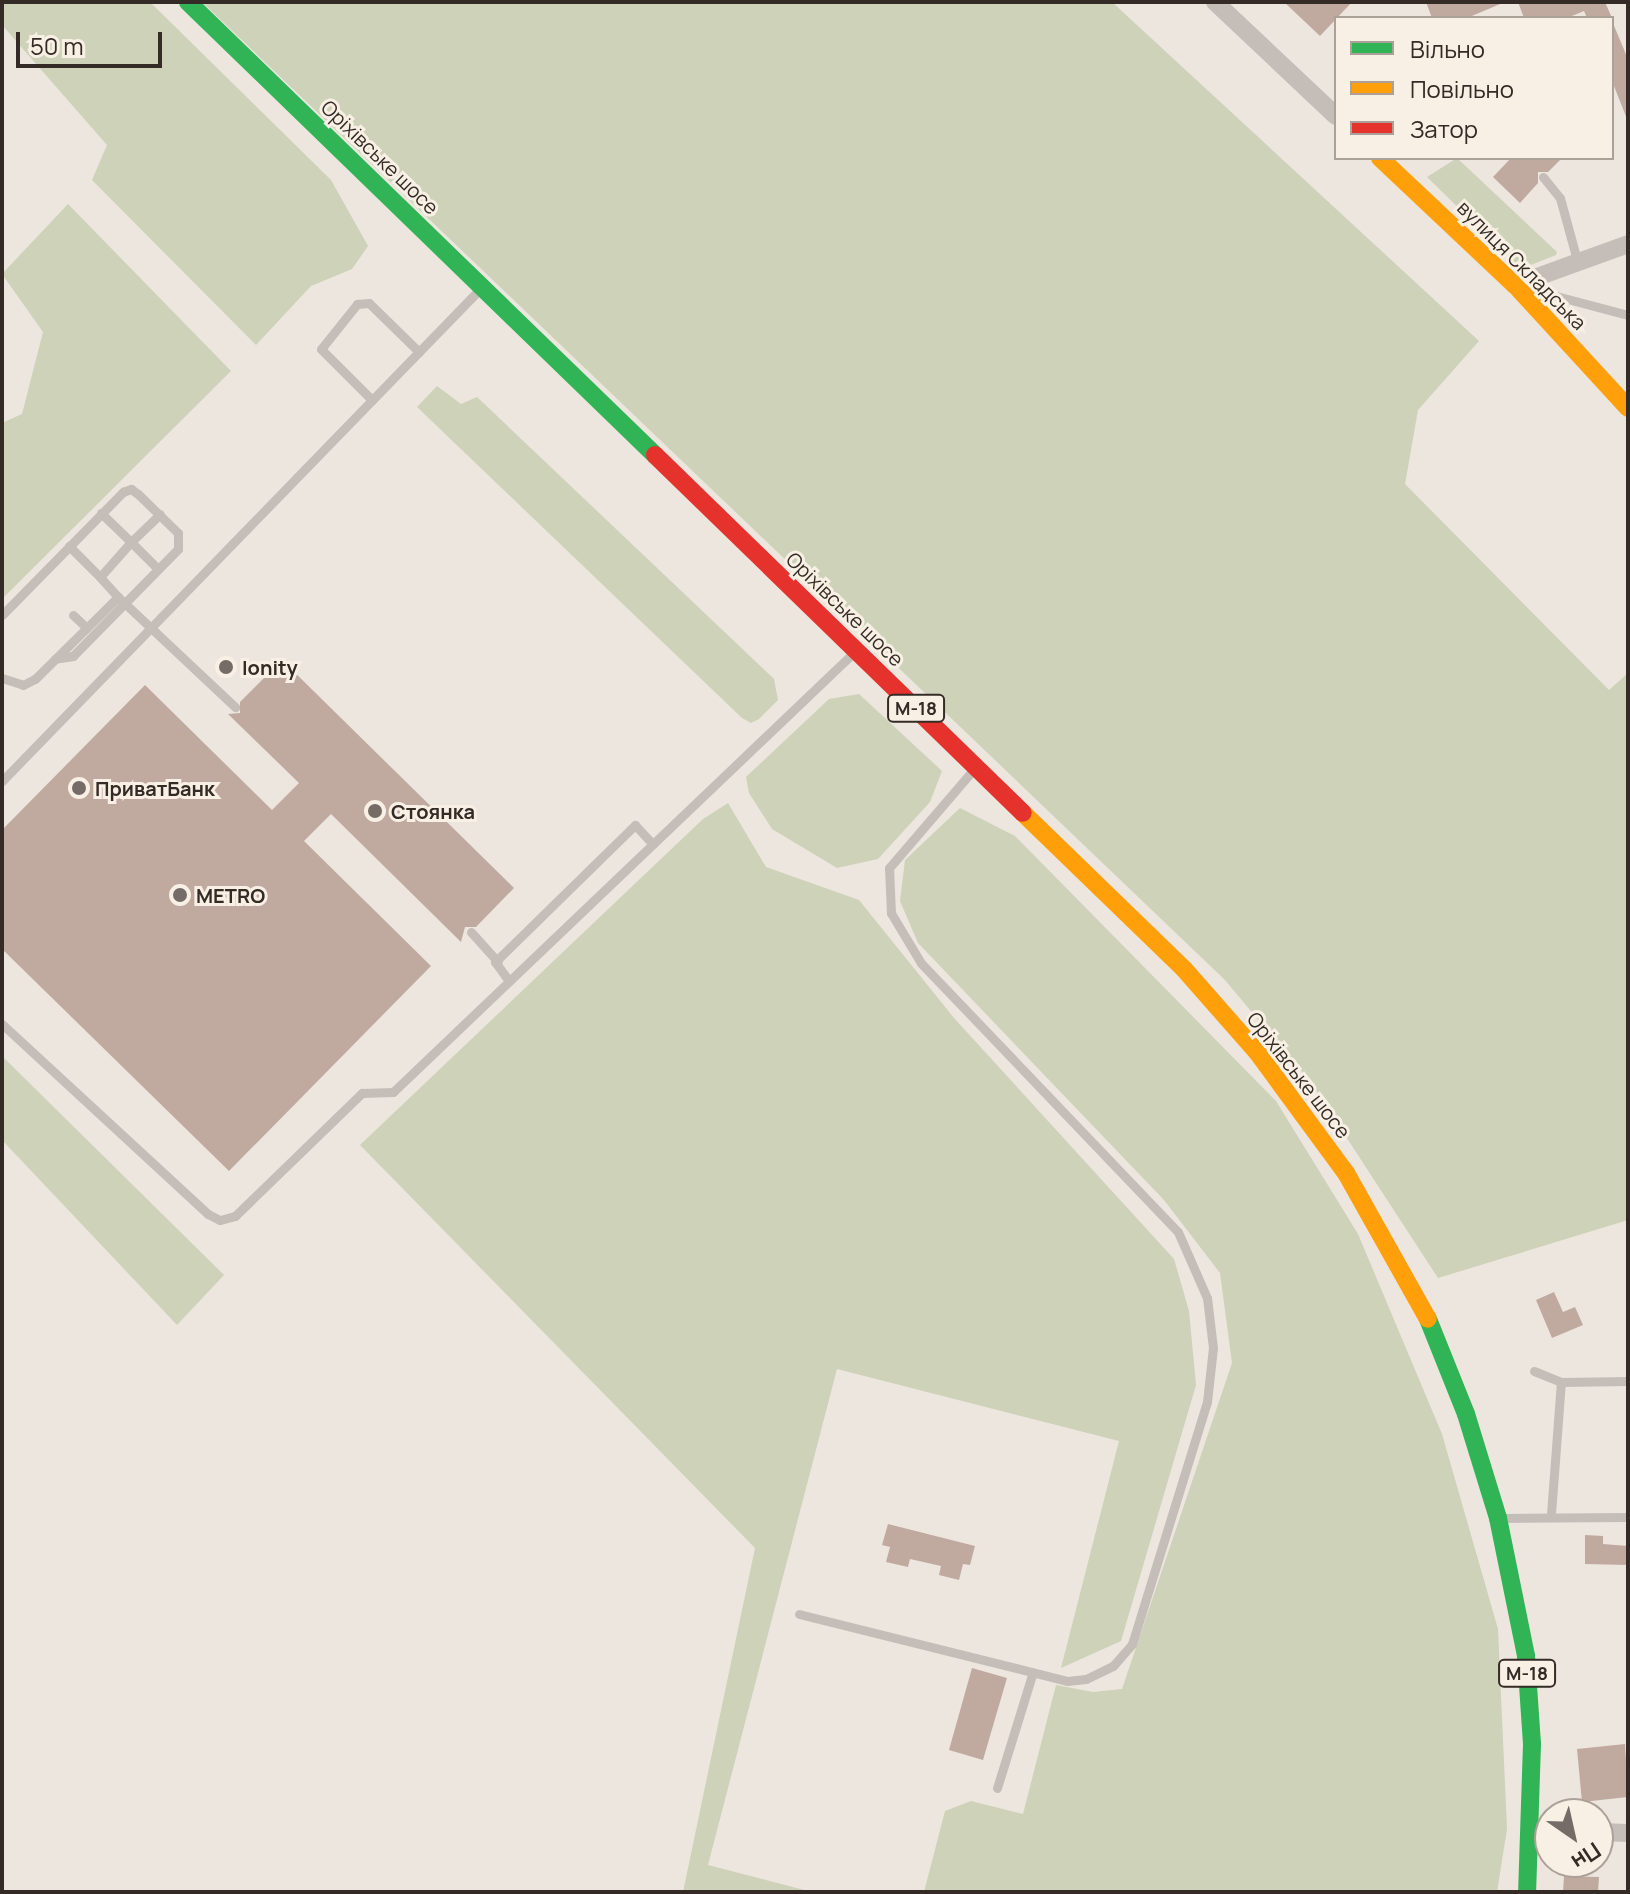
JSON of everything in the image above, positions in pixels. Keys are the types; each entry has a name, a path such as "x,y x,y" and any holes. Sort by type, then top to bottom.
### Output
{"main road":[{"name":"Оріхівське шосе","path":"188,2 1184,969 1257,1052 1346,1173 1425,1311 1466,1414 1498,1518"},
{"name":"вулиця Складська","path":"1382,160 1515,285 1628,408"},
{"name":"М-18","path":"1498,1518 1526,1656 1538,1798"},
{"name":"М-18","path":"1527,1892 1534,1861"}],"street":[{"path":"1215,2 1334,114"},
{"path":"1515,285 1628,244"}],"lane":[{"path":"1543,177 1560,198 1578,264"},
{"path":"1515,285 1628,315"},
{"path":"2,781 482,286"},
{"path":"372,400 321,349 357,304 369,303 419,352"},
{"path":"2,615 101,513 131,489 160,514 181,541 158,569 23,685 2,678"},
{"path":"101,513 158,569"},
{"path":"100,577 160,514"},
{"path":"69,546 122,601 235,707"},
{"path":"55,659 73,656 122,601"},
{"path":"73,615 87,628"},
{"path":"2,1024 220,1220 235,1216 362,1093 393,1092 856,651"},
{"path":"799,1614 1067,1681 1086,1679 1113,1666 1132,1644 1207,1402 1213,1348 1207,1298 1178,1232 921,963 891,913 889,868 976,767"},
{"path":"509,981 496,967 498,962 635,825 653,844"},
{"path":"471,932 498,962"},
{"path":"1534,1371 1561,1382 1628,1381"},
{"path":"1551,1514 1561,1382"},
{"path":"1498,1518 1551,1514 1628,1517"},
{"path":"997,1788 1033,1672"}],"green space":[{"path":"2,2 150,2 331,180 368,246 352,269 311,286 256,345 92,180 107,145 2,25"},
{"path":"202,2 1112,2 1479,341 1418,410 1405,484 1609,690 1628,673 1628,1220 1438,1278 1309,1080 1224,979"},
{"path":"1454,160 1459,160 1557,252 1556,255 1521,269 1427,177"},
{"path":"68,204 231,371 2,599 2,423 22,414 43,332 2,274"},
{"path":"437,386 461,404 477,397 774,679 778,700 751,723 742,718 417,407"},
{"path":"859,694 942,771 930,802 878,859 837,868 772,829 749,793 746,777 829,699"},
{"path":"728,803 766,867 859,900 954,1018 1174,1259 1189,1311 1196,1385 1121,1641 1061,1668 1119,1441 837,1369 708,1865 812,1892 683,1892 755,1548 360,1145 703,819"},
{"path":"960,808 1015,836 1276,1101 1358,1234 1442,1434 1498,1629 1507,1829 1497,1892 924,1892 945,1811 971,1801 1023,1814 1056,1685 1093,1692 1122,1689 1232,1363 1220,1273 1164,1200 918,943 900,901 905,860"},
{"path":"2,1056 224,1275 177,1325 2,1140"}],"building":[{"path":"1284,2 1352,2 1339,16 1334,16 1334,21 1320,36"},
{"path":"1426,2 1505,2 1472,16 1431,16"},
{"path":"1518,2 1605,2 1611,16 1586,16 1584,11 1572,16 1523,16"},
{"path":"1614,26 1628,59 1627,119 1614,86"},
{"path":"1509,160 1560,160 1548,172 1538,172 1538,183 1520,203 1493,177"},
{"name":"METRO","path":"282,660 514,888 476,927 465,927 461,942 331,814 304,841 431,966 229,1171 2,949 2,830 145,685 272,810 299,783 228,714 240,713 240,702"},
{"path":"1554,1292 1563,1312 1575,1307 1583,1325 1552,1338 1536,1300"},
{"path":"888,1524 975,1546 970,1565 963,1564 959,1580 939,1575 941,1566 910,1559 908,1567 886,1562 890,1547 882,1545"},
{"path":"1585,1535 1603,1536 1603,1544 1628,1546 1628,1565 1585,1564"},
{"path":"972,1668 1007,1678 983,1760 949,1750"},
{"path":"1625,1744 1628,1797 1582,1798 1577,1749"},
{"path":"1564,1878 1599,1878 1598,1892 1563,1892"}],"traffic: fast":[{"path":"188,2 655,455"},
{"path":"1428,1319 1466,1414 1498,1518 1526,1656 1532,1744 1527,1892"}],"traffic: slow":[{"path":"1382,160 1515,285 1628,408"},
{"path":"1023,813 1184,969 1257,1052 1346,1173 1428,1319"}],"traffic: jam":[{"path":"655,455 1023,813"}],"place":[{"name":"Ionity","path":"226,667"},
{"name":"ПриватБанк","path":"79,788"},
{"name":"Стоянка","path":"375,811"},
{"name":"METRO","path":"180,895"}]}
